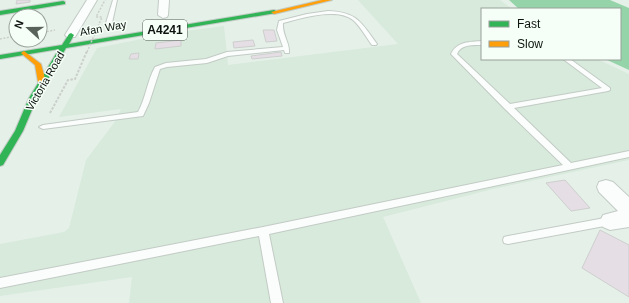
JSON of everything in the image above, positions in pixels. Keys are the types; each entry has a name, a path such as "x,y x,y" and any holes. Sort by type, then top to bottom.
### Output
{"main road":[{"name":"A4241","path":"159,19 290,0"},
{"name":"Afan Way","path":"0,57 279,10 329,0"},
{"path":"0,13 63,3"},
{"name":"Afan Way","path":"102,30 117,28"},
{"name":"Afan Way","path":"55,38 86,33"},
{"name":"Victoria Road","path":"0,163 19,131 33,98 71,36"},
{"path":"24,53 38,64 42,82"}],"street":[{"name":"Victoria Road","path":"71,36 92,0"},
{"path":"159,19 164,0"},
{"path":"606,186 629,209"}],"lane":[{"path":"109,23 115,0"},
{"path":"43,128 140,114 146,105 153,76 157,68 166,65 207,61 227,54 287,50 280,30 281,22 328,12 342,13 353,18 374,44"},
{"path":"481,43 460,46 454,54 569,166"},
{"path":"507,107 608,89 567,60"},
{"path":"0,283 263,231 629,154"},
{"path":"508,240 620,219"},
{"path":"263,231 277,303"}],"path":[{"path":"50,113 68,80 75,79 102,17 96,17 105,0"}],"shaded area":[{"path":"358,0 500,0 511,8 481,8 481,60 599,60 629,74 629,160 493,189 383,217 421,303 129,303 132,277 0,296 0,244 64,232 69,228 86,160 114,123 121,109 59,117 97,48 171,33 224,26 228,65 398,44"},
{"path":"509,0 610,0 629,8 629,70 607,60 621,60 621,8 518,8"}],"building":[{"path":"17,0 30,0 30,2 16,4"},
{"path":"263,30 274,30 277,41 266,42"},
{"path":"181,40 181,46 155,49 156,43"},
{"path":"253,40 255,46 234,48 233,42"},
{"path":"281,52 282,56 252,59 251,56"},
{"path":"139,53 138,59 129,59 131,54"},
{"path":"565,180 590,208 571,211 546,183"},
{"path":"600,230 629,245 629,297 582,268"}],"traffic: fast":[{"path":"0,13 63,3"},
{"path":"0,57 274,12"},
{"path":"0,163 19,131 33,98 71,35"}],"traffic: slow":[{"path":"274,12 329,0"},
{"path":"24,53 38,64 42,82"}]}
